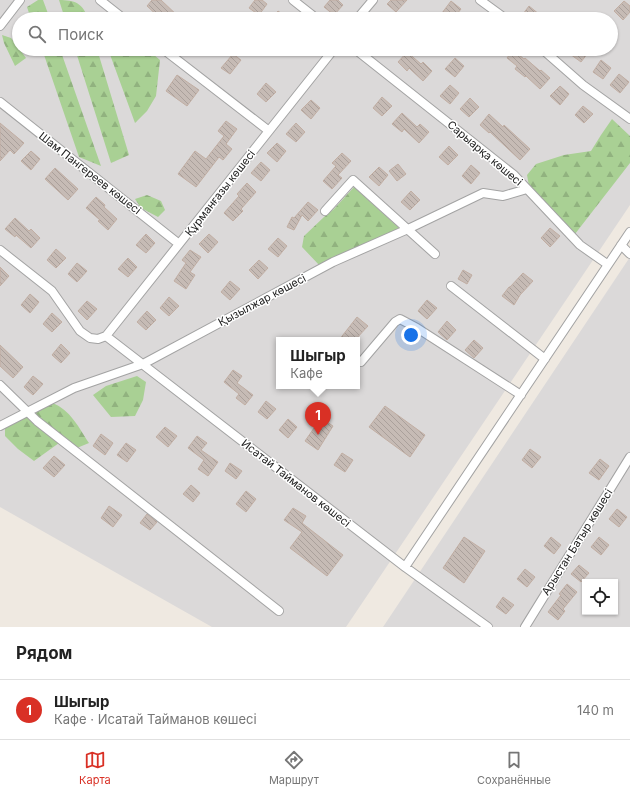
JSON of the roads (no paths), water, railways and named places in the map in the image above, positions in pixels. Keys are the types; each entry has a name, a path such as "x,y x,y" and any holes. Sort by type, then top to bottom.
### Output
{"street":[{"path":"0,26 20,0"},
{"path":"100,0 115,12"},
{"path":"293,0 308,12"},
{"path":"363,12 373,0"},
{"path":"480,0 496,12"},
{"path":"172,56 269,131"},
{"name":"Құрманғазы көшесі","path":"106,336 328,56"},
{"name":"Сарыарқа көшесі","path":"365,56 514,175 580,245 607,264"},
{"path":"550,56 583,85 630,119"},
{"name":"Шам Пангереев көшесі","path":"0,102 179,244"},
{"path":"326,211 353,180 435,254"},
{"name":"Қызылжар көшесі","path":"0,426 74,388 143,364 333,262 408,229 483,193 503,196 527,189"},
{"path":"405,567 607,264 630,232"},
{"path":"621,245 630,254"},
{"path":"0,250 52,291 80,331 90,338 98,339 106,336"},
{"path":"452,286 545,359"},
{"path":"360,362 395,322 400,319 417,328 521,395"},
{"name":"Исатай Тайманов көшесі","path":"106,336 405,567 488,627"},
{"path":"0,386 37,421 279,611"},
{"name":"Арыстан Батыр көшесі","path":"525,627 630,457"}],"place":[{"name":"Шыгыр","path":"318,435"}]}
